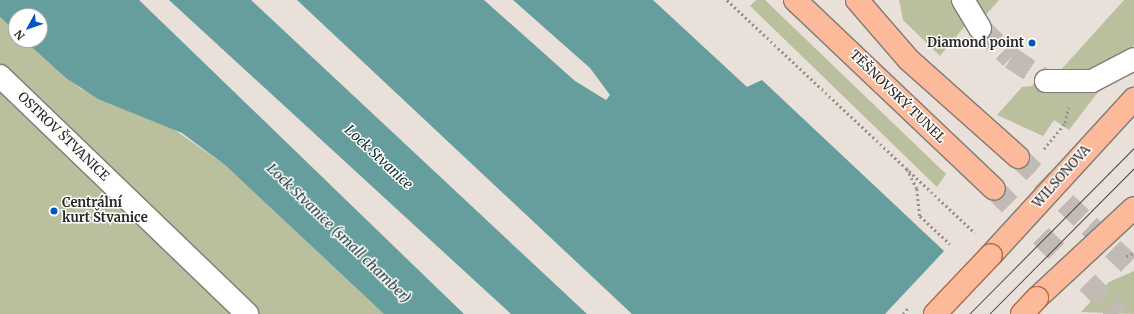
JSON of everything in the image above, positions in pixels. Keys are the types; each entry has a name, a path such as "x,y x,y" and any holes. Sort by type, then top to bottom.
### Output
{"main road":[{"path":"858,0 909,60 1018,157"},
{"name":"TĚŠNOVSKÝ TUNEL","path":"802,1 994,189"},
{"name":"WILSONOVA","path":"935,314 990,255 1125,118 1134,99"},
{"path":"1022,314 1134,208"}],"lane":[{"path":"963,0 980,28"},
{"path":"1046,81 1092,81 1134,59"},
{"name":"OSTROV ŠTVANICE","path":"0,76 247,314"}],"path":[{"path":"727,0 905,164 975,233"},
{"path":"905,164 917,188 920,216 950,244"}],"green space":[{"path":"756,0 765,0 946,174 937,187 750,6"},
{"path":"899,0 999,0 985,16 969,21 940,56 903,20"},
{"path":"1124,0 1134,0 1134,45 1069,130 1054,120 1043,136 997,115 1022,87 1039,85 1059,72"},
{"path":"0,17 8,24 8,48 33,48 81,89 169,126 225,165 384,314 0,314"},
{"path":"1134,271 1134,314 1081,312 1109,282"}],"water":[{"name":"Lock Stvanice (small chamber)","path":"0,0 139,0 464,314 384,314 225,165 182,133 98,99 66,78 33,48 48,48 48,8 8,8 8,24 0,17"},
{"name":"Lock Stvanice","path":"169,0 251,0 587,314 511,314"},
{"path":"297,0 484,0 575,81 606,100 610,95 590,68 513,0 653,0 747,87 762,80 1011,314 632,314"}],"pier":[{"path":"945,250 1012,313 1013,314 885,314"}],"tunnel":[{"path":"980,28 1011,58 1046,81"},
{"path":"1018,157 1134,269"},
{"path":"994,189 1119,314"}],"tram line":[{"path":"969,314 1134,148"},
{"path":"989,314 1134,168"}],"place":[{"name":"Diamond point","path":"1032,43"},
{"name":"Centrální kurt Štvanice","path":"54,211"}]}
